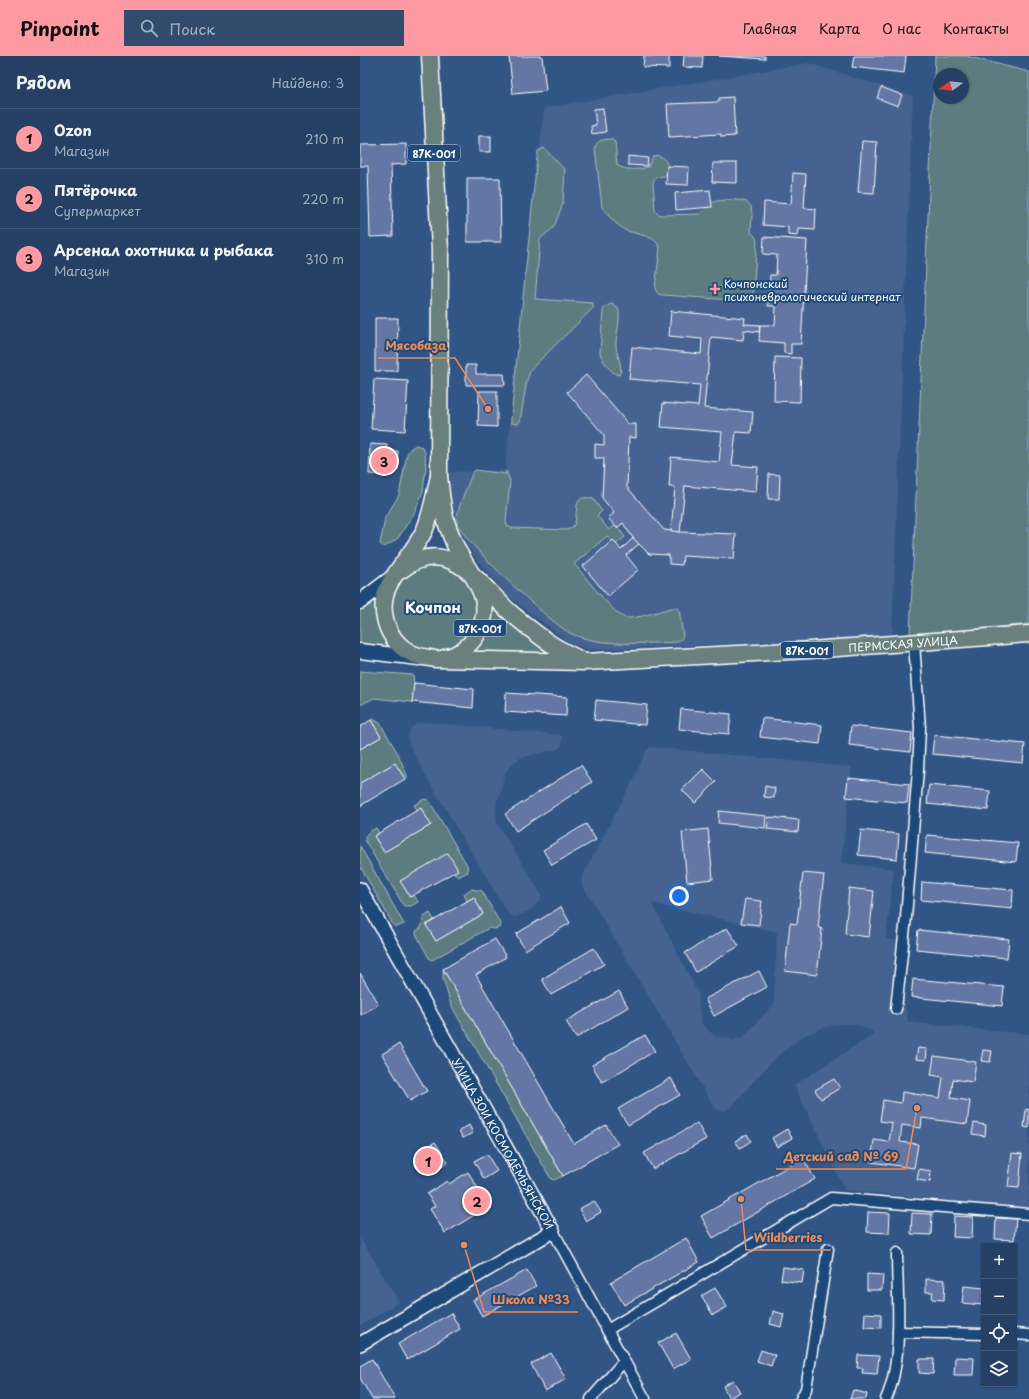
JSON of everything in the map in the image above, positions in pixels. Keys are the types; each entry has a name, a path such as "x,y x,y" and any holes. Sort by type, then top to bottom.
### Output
{"main road":[{"name":"87К-001","path":"430,56 440,250 439,476 443,506 448,527 456,547 479,586 483,598 484,613 480,629 474,640 462,650 448,657 435,659"},
{"name":"87К-001","path":"439,476 425,529 388,587 384,602 384,614 388,629 397,642 407,651 418,656 435,659 584,662"},
{"name":"87К-001","path":"396,575 412,563 432,558 440,558 464,567 511,614 552,645 584,662"},
{"path":"360,602 396,575"},
{"name":"ПЕРМСКАЯ УЛИЦА","path":"584,662 740,654 1029,634"},
{"path":"360,651 435,659"}],"street":[{"path":"896,1009 907,910 918,770 920,728 914,643"},
{"name":"УЛИЦА ЗОИ КОСМОДЕМЬЯНСКОЙ","path":"360,889 553,1231 645,1399"},
{"path":"607,1330 831,1198 1029,1214"},
{"path":"360,1344 553,1231"},
{"path":"801,1399 806,1389 828,1249"},
{"path":"886,1399 891,1388 896,1358 898,1332 897,1253"},
{"path":"898,1332 981,1334"},
{"path":"1017,1334 1029,1335"},
{"path":"591,1399 624,1361"}],"shaded area":[{"name":"Кочпонский психоневрологический интернат","path":"809,63 913,96 892,637 591,650 571,644 508,596 473,555 458,531 450,493 450,472 505,470 544,108"},
{"path":"425,722 561,735 563,739 561,747 555,750 522,757 511,765 505,773 500,795 496,802 496,821 541,894 541,900 532,909 514,917 508,914 424,773 409,744 408,736 410,729 417,723"},
{"path":"651,747 852,767 841,863 894,869 886,939 910,942 904,999 908,1022 1029,1034 1029,1209 845,1190 794,1085 874,1034 870,1030 855,1024 838,1024 822,1028 802,1037 775,1058 730,1108 724,1111 718,1110 714,1107 581,883 582,877 633,780 647,749","holes":["652,903 777,932 774,1004 744,1036 733,1040 715,1036 702,1024 699,1008 699,995"]},
{"path":"360,1237 399,1302 360,1326"}],"green space":[{"path":"935,56 966,56 1029,72 1029,624 910,635 933,102 933,104 969,104 969,68 934,68"},
{"path":"611,139 615,142 617,165 620,167 641,169 648,167 653,156 660,156 667,163 668,173 664,176 655,178 653,182 655,211 658,214 700,214 710,204 720,201 740,200 749,204 752,213 751,233 755,236 757,241 753,294 750,298 744,301 661,295 658,293 655,288 660,248 658,244 655,240 646,236 625,230 612,220 602,207 595,148 599,141"},
{"path":"544,148 565,170 563,203 554,227 540,239 535,299 593,303 593,308 531,369 527,380 520,421 518,424 511,423 511,418 537,157 538,151"},
{"path":"613,304 618,308 619,312 616,347 621,365 619,375 610,369 600,353 603,311 607,306"},
{"path":"416,445 422,447 425,452 426,468 423,491 415,512 398,538 384,547 380,544 385,518 399,495 407,454 411,448"},
{"path":"475,470 506,474 506,471 510,481 506,521 507,526 511,528 566,530 572,528 579,501 586,498 593,499 602,511 597,516 609,530 616,525 625,537 615,545 607,536 574,564 607,603 621,616 630,618 671,608 679,609 683,636 681,639 677,642 637,643 610,643 596,641 572,634 547,616 490,563 462,532 457,523 460,506 472,474"},
{"path":"434,565 450,569 464,578 473,592 477,608 473,624 464,638 450,647 434,651 418,647 404,638 395,624 391,608 395,592 404,578 418,569"},
{"path":"383,589 403,652 360,647 360,605"},
{"path":"492,608 552,654 473,653 487,632 491,621"},
{"path":"360,671 413,675 414,683 412,702 374,698 360,705"},
{"path":"373,719 380,723 397,752 407,778 405,779 395,763 360,783 360,749 381,737 371,720"},
{"path":"424,799 430,802 467,865 468,872 458,877 454,872 401,881 410,897 414,895 418,902 411,906 404,906 365,841 365,838 368,833 376,828 379,833 374,836 384,852 431,825 421,808 417,810 414,805"},
{"path":"360,846 404,924 396,927 394,926 360,866"},
{"path":"471,889 482,891 501,925 500,927 495,929 489,928 432,960 429,958 416,934 416,931 421,928 424,917 430,913 434,920 427,925 436,941 483,914 474,897 467,901 464,894"},
{"path":"443,969 563,1176 554,1180 551,1179 451,1005 443,978"}],"building":[{"path":"509,56 542,56 546,91 513,94"},
{"path":"644,56 669,56 669,68 643,67"},
{"path":"684,56 703,56 702,68 683,67"},
{"path":"719,56 765,56 765,59"},
{"path":"854,56 906,56 904,73 852,67"},
{"path":"881,87 902,95 898,106 877,98"},
{"path":"733,97 735,136 721,137 721,134 669,137 667,104 719,102 719,98"},
{"path":"603,108 606,132 592,134 591,126 596,125 594,109"},
{"path":"479,136 491,136 491,152 479,152"},
{"path":"862,141 877,142 874,193 858,192"},
{"path":"406,144 406,164 391,165 393,236 370,237 368,166 360,166 360,145"},
{"path":"628,156 648,158 647,166 628,165"},
{"path":"713,163 737,163 737,183 712,182"},
{"path":"667,166 689,167 688,185 666,184"},
{"path":"793,173 806,174 804,208 816,209 815,230 799,229 798,236 788,235 788,227 763,225 764,202 791,204"},
{"path":"467,178 500,178 501,242 467,242"},
{"path":"710,190 712,207 676,210 675,193"},
{"path":"764,237 807,240 801,344 791,344 791,354 784,353 784,343 759,341 760,325 775,325 776,306 768,306 770,275 776,275 777,255 763,254"},
{"path":"671,311 745,318 744,324 760,325 759,332 744,330 743,340 711,337 704,408 753,412 751,433 736,432 732,465 758,467 756,492 685,486 680,532 671,531 675,487 669,487 671,457 719,462 722,432 661,427 663,403 698,406 700,385 629,379 632,347 701,354 702,339 669,336"},
{"path":"375,318 398,318 397,371 375,371"},
{"path":"775,357 801,358 800,402 774,401"},
{"path":"466,365 476,365 476,374 504,374 505,385 466,385"},
{"path":"586,375 628,424 636,424 636,438 629,437 627,487 664,530 736,534 734,559 683,556 682,565 669,564 669,555 649,554 633,538 623,523 617,528 608,518 614,513 602,498 604,458 595,458 595,444 604,445 604,435 567,392"},
{"path":"374,379 408,381 405,431 371,429"},
{"path":"479,391 497,391 497,427 478,426"},
{"path":"370,444 387,445 387,451 398,451 397,470 386,470 385,475 369,474"},
{"path":"769,474 780,475 779,499 768,499"},
{"path":"633,538 639,544 626,555 638,570 608,596 583,566 613,540 621,550"},
{"path":"414,683 474,689 473,708 412,702"},
{"path":"506,693 567,697 566,716 505,712"},
{"path":"596,700 647,705 645,725 594,720"},
{"path":"681,709 731,714 729,734 679,729"},
{"path":"762,718 822,725 820,744 760,737"},
{"path":"371,720 381,737 360,749 360,727"},
{"path":"851,726 912,733 910,752 849,745"},
{"path":"934,735 1025,744 1023,763 932,754"},
{"path":"395,763 405,779 360,806 360,783"},
{"path":"581,765 592,782 516,831 505,814"},
{"path":"703,769 716,782 695,803 682,790"},
{"path":"848,778 909,784 907,803 846,797"},
{"path":"929,785 990,791 988,810 927,804"},
{"path":"765,786 775,788 774,798 764,797"},
{"path":"421,808 431,825 384,852 374,836"},
{"path":"719,811 766,816 765,828 718,823"},
{"path":"769,817 799,820 798,832 767,829"},
{"path":"586,824 596,840 552,865 543,850"},
{"path":"708,829 713,879 687,882 682,832"},
{"path":"861,830 899,834 897,859 858,855"},
{"path":"927,835 1018,843 1016,862 925,853"},
{"path":"448,853 458,870 410,897 400,881"},
{"path":"803,873 824,875 818,927 822,929 817,975 785,971 790,923 797,924"},
{"path":"922,882 1013,890 1012,909 921,900"},
{"path":"849,888 874,891 869,937 845,934"},
{"path":"474,897 483,914 436,941 426,925"},
{"path":"745,899 762,901 759,925 741,923"},
{"path":"561,907 570,923 525,950 516,934"},
{"path":"727,928 739,946 696,972 685,953"},
{"path":"918,930 1009,939 1007,958 916,949"},
{"path":"495,939 506,957 476,975 574,1144 606,1125 618,1144 563,1176 443,969"},
{"path":"594,948 604,964 551,995 542,979"},
{"path":"759,971 767,987 714,1016 705,999"},
{"path":"360,973 378,1004 361,1015 360,1013"},
{"path":"913,979 1004,987 1002,1006 911,997"},
{"path":"619,991 628,1007 576,1038 566,1021"},
{"path":"645,1035 655,1051 602,1082 592,1065"},
{"path":"399,1044 427,1091 410,1101 382,1054"},
{"path":"918,1048 927,1049 926,1060 916,1059"},
{"path":"983,1050 992,1051 990,1062 981,1061"},
{"path":"934,1056 976,1062 973,1082 953,1079 951,1098 970,1101 967,1124 922,1118 921,1128 902,1125 900,1142 918,1144 914,1168 871,1162 874,1140 889,1142 892,1123 880,1121 883,1100 901,1103 902,1092 940,1098 943,1077 931,1075"},
{"path":"671,1078 680,1095 628,1125 618,1109"},
{"path":"834,1079 840,1088 821,1099 815,1090"},
{"path":"1026,1109 1029,1110 1029,1128 1024,1127"},
{"path":"697,1123 706,1139 653,1169 644,1153"},
{"path":"974,1123 986,1125 985,1136 972,1134"},
{"path":"469,1125 473,1133 463,1138 459,1131"},
{"path":"787,1129 792,1138 777,1147 772,1138"},
{"path":"747,1134 751,1141 740,1148 735,1141"},
{"path":"435,1142 448,1162 431,1172 418,1152"},
{"path":"1012,1153 1022,1154 1019,1188 1008,1187"},
{"path":"487,1154 497,1171 484,1179 474,1161"},
{"path":"803,1158 815,1179 713,1238 701,1216"},
{"path":"919,1169 931,1171 930,1182 917,1180"},
{"path":"468,1172 489,1206 445,1233 430,1209 435,1206 427,1194 447,1181 449,1184"},
{"path":"594,1201 601,1212 586,1221 579,1209"},
{"path":"868,1212 890,1213 889,1233 867,1232"},
{"path":"912,1213 932,1214 931,1235 911,1234"},
{"path":"954,1216 973,1217 972,1238 953,1237"},
{"path":"996,1218 1016,1219 1014,1240 995,1239"},
{"path":"686,1238 699,1262 624,1305 611,1282"},
{"path":"783,1267 804,1270 802,1283 781,1280"},
{"path":"527,1270 536,1286 482,1316 473,1300"},
{"path":"867,1274 883,1275 882,1290 867,1290"},
{"path":"926,1279 945,1280 944,1300 932,1299 933,1292 926,1292"},
{"path":"964,1286 981,1288 981,1305 962,1303"},
{"path":"715,1288 727,1307 713,1315 701,1296"},
{"path":"773,1311 784,1314 781,1327 770,1324"},
{"path":"451,1313 460,1329 407,1360 398,1344"},
{"path":"865,1313 881,1314 881,1328 864,1327"},
{"path":"676,1333 691,1359 673,1369 658,1343"},
{"path":"761,1350 775,1355 771,1366 757,1361"},
{"path":"551,1353 566,1379 545,1391 531,1364"},
{"path":"858,1355 879,1356 877,1374 862,1373 863,1368 857,1368"},
{"path":"955,1357 974,1358 973,1375 954,1375"},
{"path":"372,1359 395,1399 372,1399 360,1378 360,1366"},
{"path":"919,1359 934,1359 933,1374 919,1373"},
{"path":"733,1380 740,1392 729,1398 723,1386"},
{"path":"853,1390 867,1394 866,1399 850,1399"}],"place":[{"name":"Кочпонский психоневрологический интернат","path":"715,289"},
{"name":"Мясобаза","path":"488,409"},
{"name":"Арсенал охотника и рыбака","path":"384,461"},
{"name":"Детский сад № 69","path":"917,1108"},
{"name":"Ozon","path":"428,1161"},
{"name":"Wildberries","path":"741,1199"},
{"name":"Пятёрочка","path":"477,1201"},
{"name":"Школа №33","path":"464,1245"}],"district":[{"name":"Кочпон","path":"433,606"}]}
